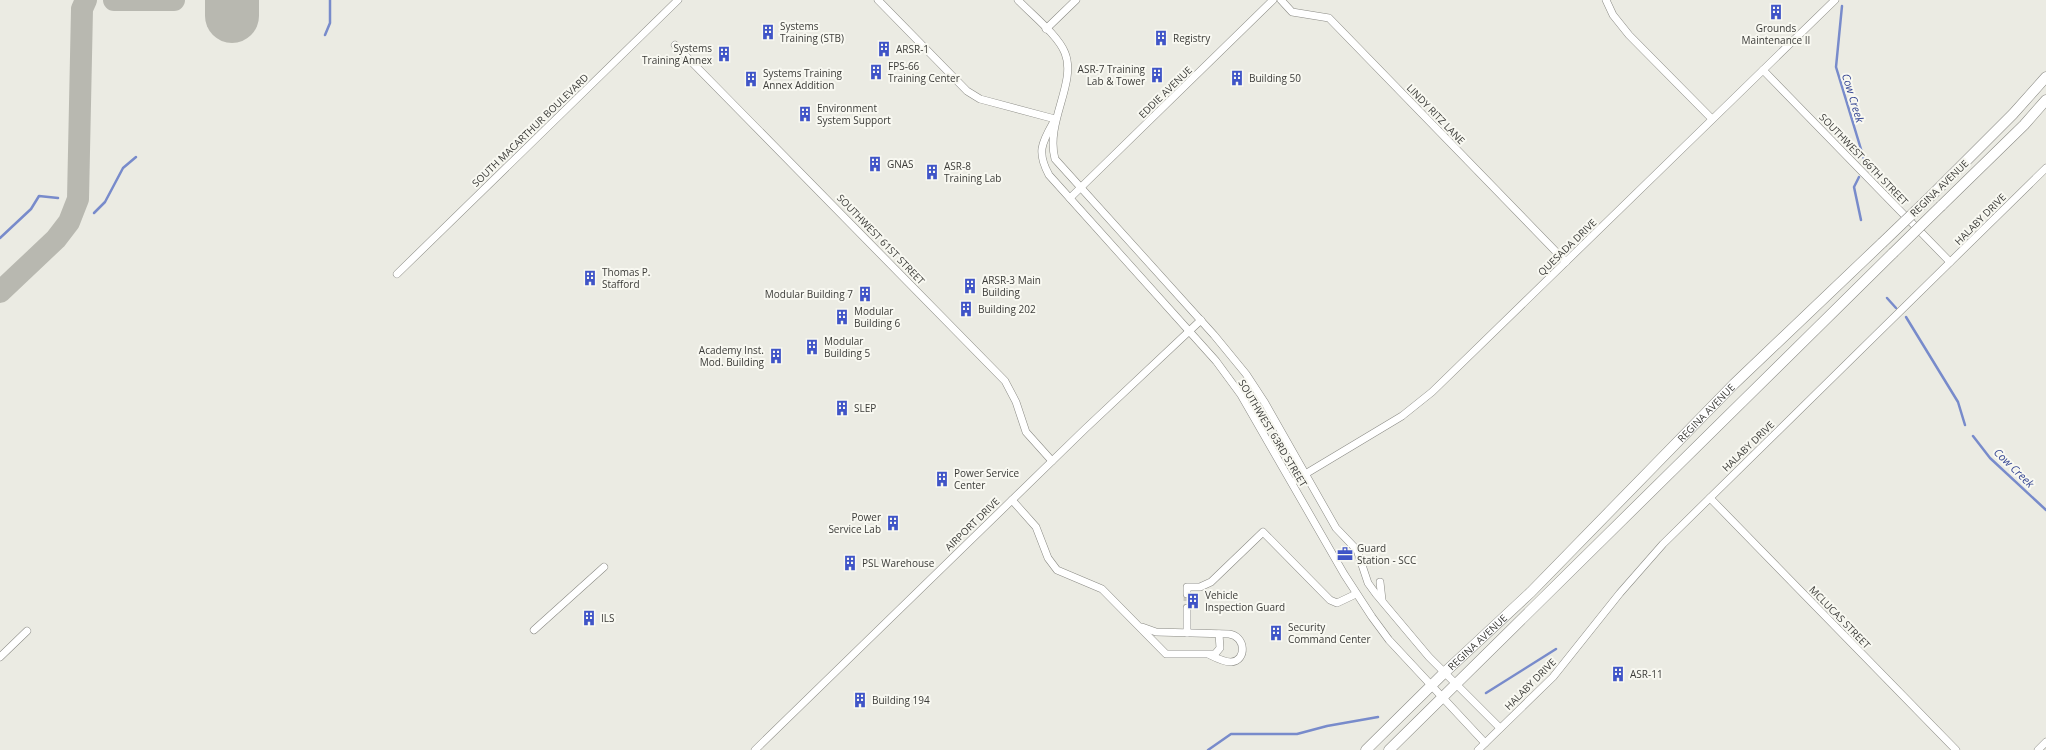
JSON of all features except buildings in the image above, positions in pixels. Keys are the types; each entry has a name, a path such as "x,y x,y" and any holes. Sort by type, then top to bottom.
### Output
{"main road":[{"name":"REGINA AVENUE","path":"1366,750 1432,686 1444,672 1531,592 1734,384 1932,195 2013,114 2046,77"},
{"name":"REGINA AVENUE","path":"1389,750 1443,699 2024,125 2046,100"}],"street":[{"name":"SOUTH MACARTHUR BOULEVARD","path":"397,274 678,0"},
{"path":"878,0 967,91 980,99 1055,119"},
{"name":"SOUTHWEST 63RD STREET","path":"1018,0 1059,43 1065,53 1068,65 1068,77 1055,119 1052,146 1055,159 1201,320 1246,374 1265,403 1336,528 1357,550 1368,583 1388,611 1444,672 1458,684 1500,728"},
{"path":"1046,29 1076,0"},
{"name":"EDDIE AVENUE","path":"1070,198 1273,0"},
{"name":"LINDY RITZ LANE","path":"1281,0 1292,12 1329,18 1566,262"},
{"path":"1606,0 1613,14 1629,35 1712,119"},
{"name":"QUESADA DRIVE","path":"1292,482 1402,416 1432,392 1835,0"},
{"name":"SOUTHWEST 61ST STREET","path":"675,45 1005,381 1013,396 1026,432 1052,460"},
{"name":"SOUTHWEST 66TH STREET","path":"1763,70 1950,262"},
{"name":"SOUTHWEST 63RD STREET","path":"1055,119 1044,138 1041,149 1043,163 1049,176 1216,361 1241,395 1356,594 1390,640 1485,743"},
{"name":"HALABY DRIVE","path":"1478,750 1552,677 1620,593 1663,544 2046,168"},
{"name":"AIRPORT DRIVE","path":"758,748 1052,460 1201,320"},
{"name":"MCLUCAS STREET","path":"1710,498 1956,750"},
{"path":"1012,500 1036,527 1048,558 1057,570 1102,589 1136,624 1166,654 1210,655 1230,662 1234,661 1241,655 1242,647 1239,638 1235,634 1156,632 1136,624"},
{"path":"1187,590 1206,586 1263,532 1330,600 1336,603 1356,594"},
{"path":"534,630 604,567"},
{"path":"1380,582 1382,599 1388,611"},
{"path":"1187,608 1187,633"},
{"path":"0,657 27,631"},
{"path":"1210,655 1215,654 1220,648 1219,634"},
{"path":"2038,750 2046,742"}],"waterway":[{"path":"325,35 330,23 330,0"},
{"name":"Cow Creek","path":"1842,6 1836,67 1867,169"},
{"path":"94,213 105,202 123,168 136,157"},
{"name":"Cow Creek","path":"1859,177 1854,187 1861,220"},
{"path":"0,238 31,209 39,196 58,198"},
{"name":"Cow Creek","path":"1887,298 1896,308"},
{"name":"Cow Creek","path":"1906,317 1958,402 1965,425"},
{"name":"Cow Creek","path":"1973,436 1990,458 2046,510"},
{"path":"1486,693 1556,649"},
{"path":"1208,750 1231,734 1297,734 1327,726 1378,717"}],"taxiway":[{"path":"0,292 56,239 69,222 78,199 82,9 86,0"},
{"path":"114,0 174,0"}],"runway":[{"path":"232,0 232,16"}],"tunnel":[{"path":"1187,594 1187,608"}],"place":[{"name":"Grounds Maintenance II","path":"1776,12"},
{"name":"Systems Training (STB)","path":"768,32"},
{"name":"Registry","path":"1161,38"},
{"name":"ARSR-1","path":"884,49"},
{"name":"Systems Training Annex","path":"724,54"},
{"name":"FPS-66 Training Center","path":"876,72"},
{"name":"ASR-7 Training Lab & Tower","path":"1157,75"},
{"name":"Building 50","path":"1237,78"},
{"name":"Systems Training Annex Addition","path":"751,79"},
{"name":"Environment System Support","path":"805,114"},
{"name":"GNAS","path":"875,164"},
{"name":"ASR-8 Training Lab","path":"932,172"},
{"name":"Thomas P. Stafford","path":"590,278"},
{"name":"ARSR-3 Main Building","path":"970,286"},
{"name":"Modular Building 7","path":"865,294"},
{"name":"Building 202","path":"966,309"},
{"name":"Modular Building 6","path":"842,317"},
{"name":"Modular Building 5","path":"812,347"},
{"name":"Academy Inst. Mod. Building","path":"776,356"},
{"name":"SLEP","path":"842,408"},
{"name":"Power Service Center","path":"942,479"},
{"name":"Power Service Lab","path":"893,523"},
{"name":"Guard Station - SCC","path":"1345,554"},
{"name":"PSL Warehouse","path":"850,563"},
{"name":"Vehicle Inspection Guard","path":"1193,601"},
{"name":"ILS","path":"589,618"},
{"name":"Security Command Center","path":"1276,633"},
{"name":"ASR-11","path":"1618,674"},
{"name":"Building 194","path":"860,700"}]}
